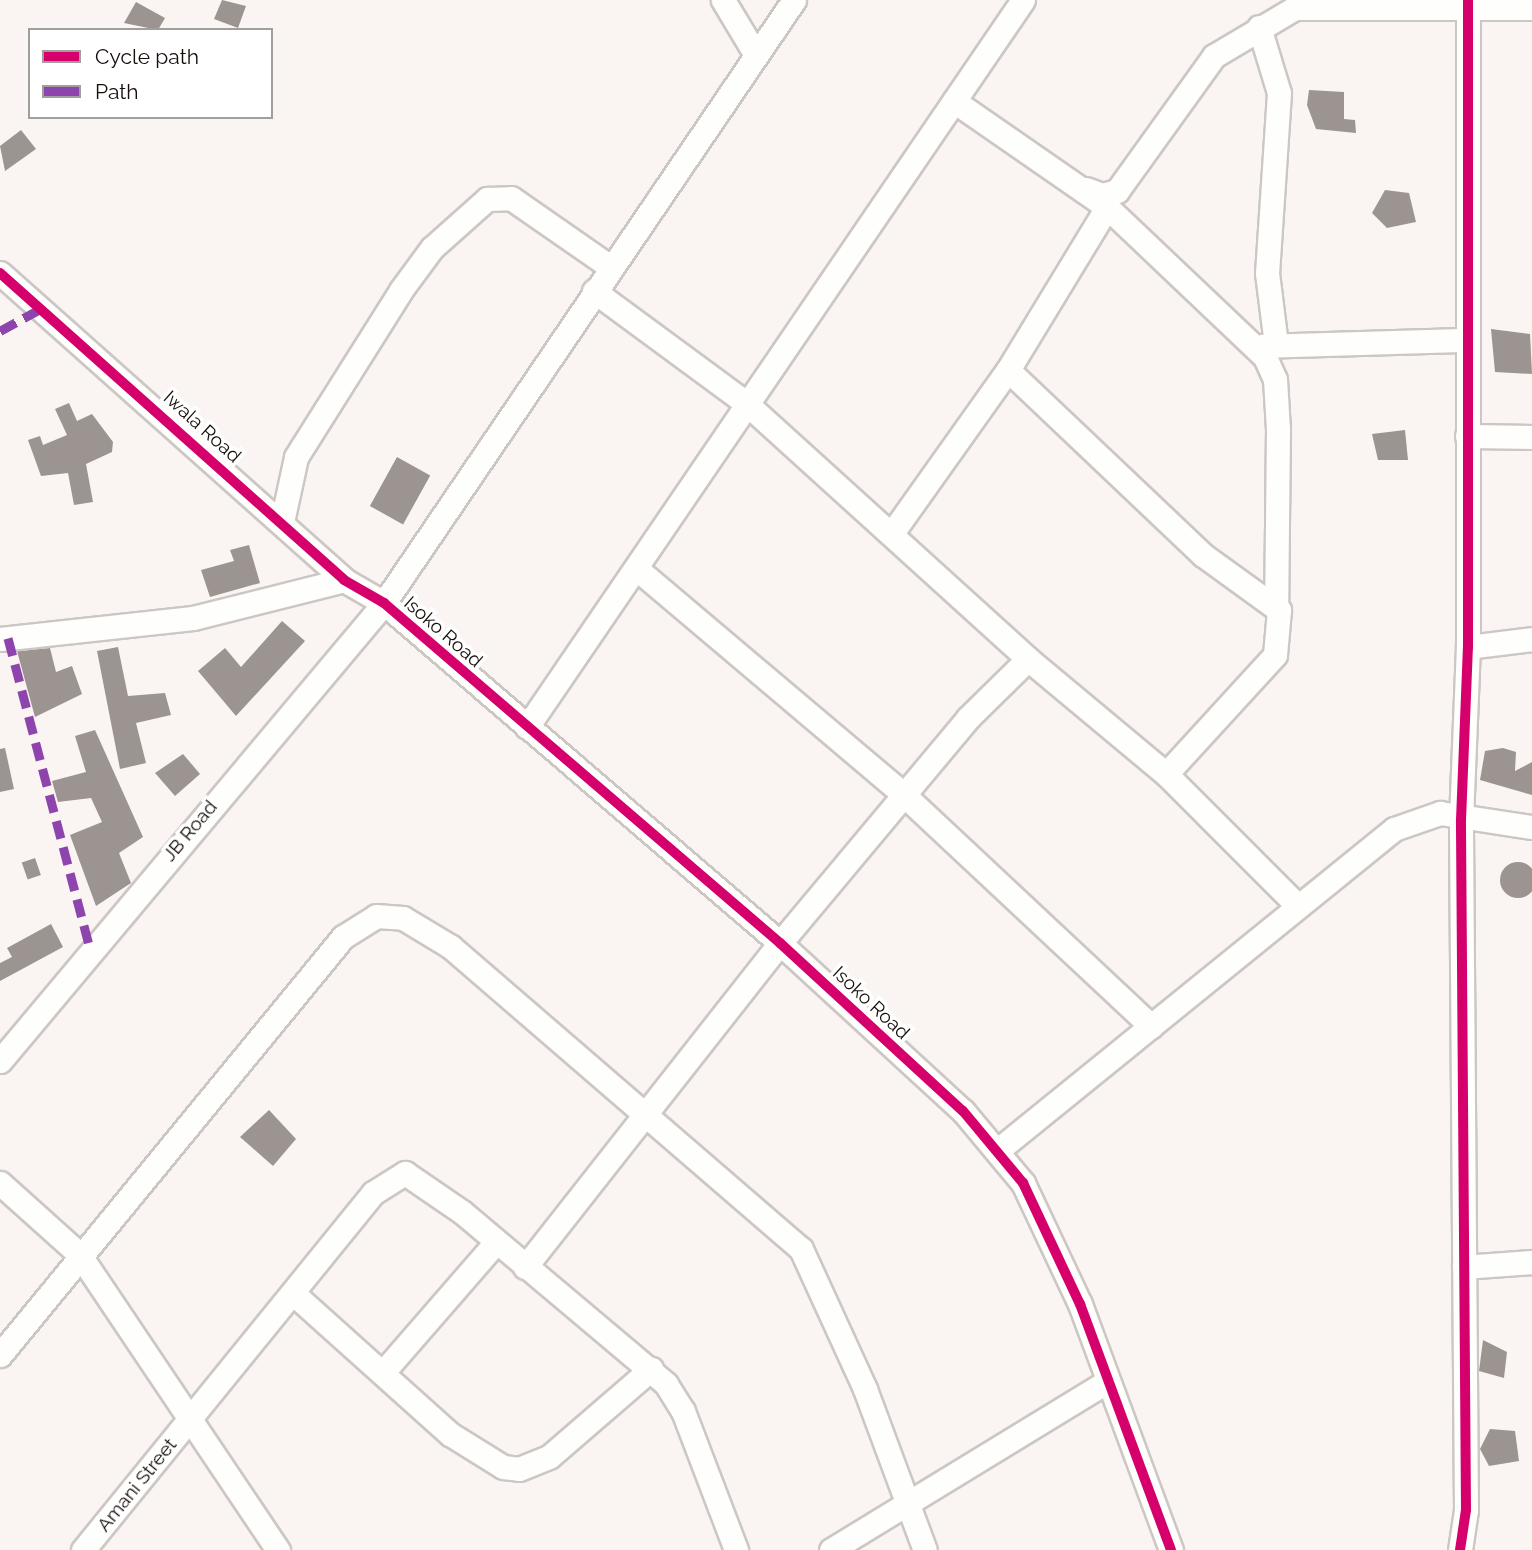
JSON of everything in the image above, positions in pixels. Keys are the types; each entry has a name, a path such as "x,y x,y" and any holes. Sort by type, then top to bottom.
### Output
{"street":[{"path":"723,0 756,55"},
{"name":"JB Road","path":"0,1061 384,603 609,266 794,0"},
{"path":"1463,1549 1461,820 1468,647 1468,3"},
{"path":"1083,188 1108,195 1124,185 1214,56 1259,27 1305,6 1468,3 1532,8"},
{"path":"527,727 954,101 1015,4"},
{"path":"1166,774 1275,655 1282,629 1276,606 1275,379 1266,345 1267,273 1279,93 1259,27"},
{"path":"954,101 1083,188 1266,345 1468,340"},
{"path":"282,522 296,457 401,290 432,248 487,199 511,198 609,266"},
{"path":"892,533 1008,370 1107,208"},
{"name":"Iwala Road","path":"0,273 344,580 384,603"},
{"path":"594,291 747,404 1028,659 1166,774 1295,903"},
{"path":"1008,370 1203,555 1276,606"},
{"path":"1467,436 1532,437"},
{"path":"637,569 903,794 1152,1026"},
{"path":"0,639 193,618 344,580"},
{"name":"Isoko Road","path":"384,603 780,943 998,1150 1023,1183 1080,1304 1106,1382 1171,1550"},
{"path":"1468,647 1532,639"},
{"path":"525,1267 780,943 903,794 1028,659"},
{"path":"998,1150 1152,1026 1295,903 1394,829 1440,813 1461,820 1532,827"},
{"path":"0,1355 79,1254 318,965 359,923 376,916 403,918 434,934 647,1110 808,1258 925,1550"},
{"name":"Amani Street","path":"83,1550 295,1295 373,1194 396,1175 417,1177 651,1369 683,1411 736,1550"},
{"path":"0,1183 79,1254 278,1550"},
{"path":"384,1371 496,1242"},
{"path":"1464,1267 1532,1262"},
{"path":"295,1295 384,1371 470,1450 519,1469 575,1439 651,1369"},
{"path":"831,1550 1106,1382"}],"building":[{"path":"222,0 246,6 238,28 214,19"},
{"path":"136,2 165,18 159,28 124,23"},
{"path":"1309,90 1344,92 1344,119 1355,120 1356,133 1316,129 1307,105"},
{"path":"21,130 36,149 5,171 0,146"},
{"path":"1385,190 1409,193 1416,222 1387,228 1372,213"},
{"path":"1491,329 1530,334 1532,374 1495,372"},
{"path":"69,403 77,421 92,414 113,442 112,452 86,464 93,502 74,505 68,473 41,476 28,440 40,436 43,445 67,435 55,409"},
{"path":"1405,430 1408,460 1378,460 1372,434"},
{"path":"397,457 430,475 403,524 370,506"},
{"path":"249,545 260,583 210,597 201,570 234,561 230,550"},
{"path":"282,621 305,641 236,716 198,671 225,648 241,667"},
{"path":"118,647 128,696 165,693 171,715 136,723 146,763 120,769 97,651"},
{"path":"50,648 56,672 72,666 82,694 35,717 17,651"},
{"path":"95,730 143,837 119,853 131,883 96,906 70,835 102,822 91,798 58,802 52,781 86,772 75,736"},
{"path":"5,748 14,789 0,792 0,749"},
{"path":"1503,748 1516,752 1515,771 1532,762 1532,795 1480,780 1485,751"},
{"path":"183,754 200,774 175,796 155,773"},
{"path":"35,858 41,875 28,880 22,863"},
{"path":"1518,862 1531,867 1531,893 1518,898 1505,893 1500,880 1505,867"},
{"path":"51,924 63,947 0,981 0,963 12,957 7,948"},
{"path":"269,1110 296,1139 273,1166 240,1137"},
{"path":"1483,1340 1507,1352 1504,1378 1479,1371"},
{"path":"1490,1429 1515,1431 1519,1461 1489,1466 1480,1449"}],"marked path":[{"path":"0,331 42,308"},
{"path":"8,638 90,949"}],"cycle path":[{"path":"1460,1550 1466,1510 1461,820 1468,647 1468,0"},
{"path":"0,273 344,580 384,603 780,943 963,1111 1023,1183 1080,1304 1171,1550"}]}
